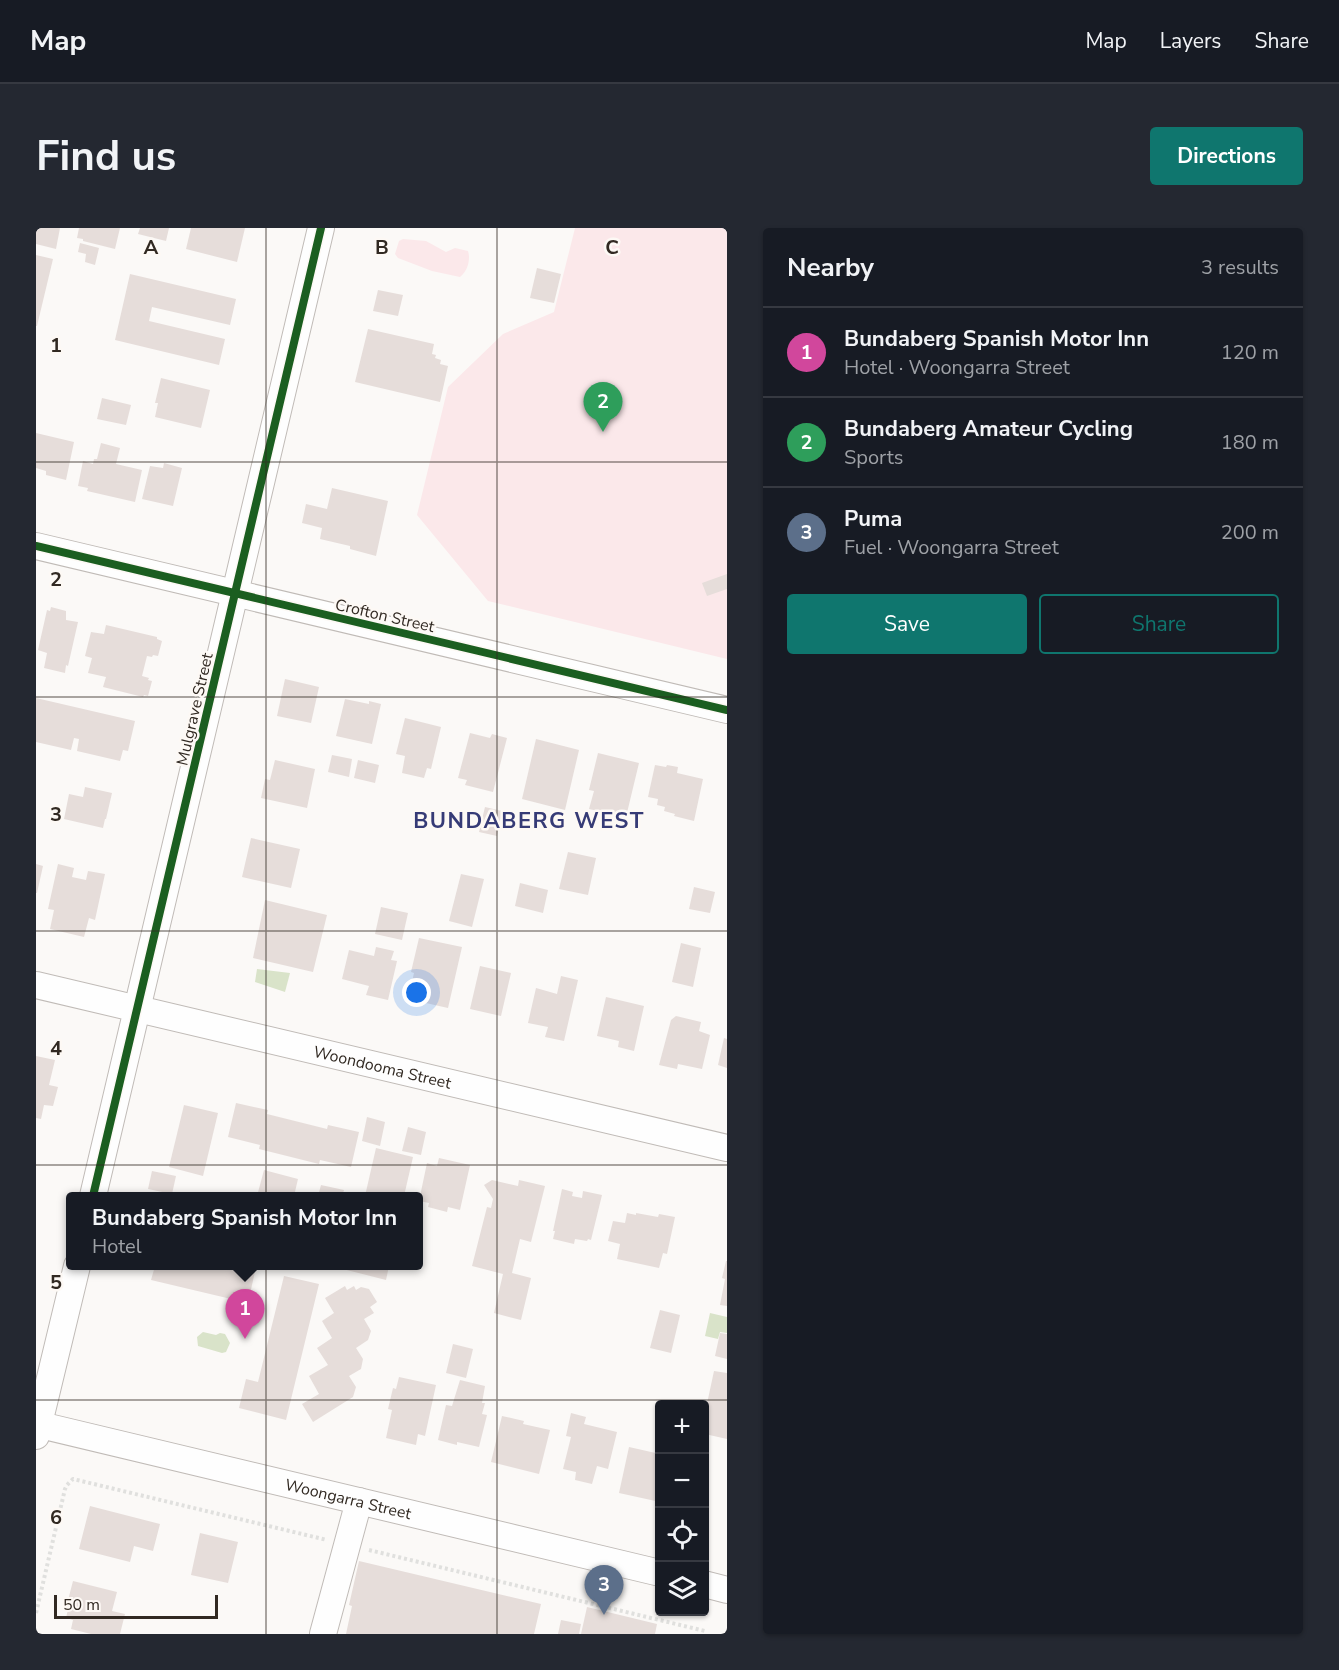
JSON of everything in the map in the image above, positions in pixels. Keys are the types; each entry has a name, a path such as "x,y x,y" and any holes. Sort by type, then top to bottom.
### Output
{"street":[{"name":"Mulgrave Street","path":"94,1192 321,228"},
{"name":"Crofton Street","path":"36,546 727,711"},
{"name":"Woondooma Street","path":"36,985 727,1148"},
{"path":"37,1428 76,1270"},
{"name":"Woongarra Street","path":"37,1428 359,1501 655,1572"},
{"path":"323,1634 359,1501"},
{"path":"709,1585 727,1590"}],"shaded area":[{"path":"575,228 727,228 727,659 488,601 417,515 448,387 503,334 554,312"},
{"path":"403,239 426,241 446,252 455,248 468,251 469,262 460,277 432,271 398,258 395,254 399,241"},
{"path":"257,969 290,973 285,992 255,982"},
{"path":"710,1313 727,1317 727,1333 720,1332 718,1339 705,1336"},
{"path":"203,1332 216,1335 225,1334 230,1343 226,1352 222,1353 198,1346 197,1337"}],"building":[{"path":"36,228 60,228 56,249 36,244"},
{"path":"79,228 120,228 115,249 77,238"},
{"path":"140,228 169,228 166,241 138,234"},
{"path":"191,228 245,228 237,262 186,249"},
{"path":"80,243 99,248 95,265 85,262 86,254 78,252"},
{"path":"36,255 53,259 37,326 36,326"},
{"path":"537,268 561,274 554,303 530,298"},
{"path":"130,274 236,299 230,325 152,307 149,321 225,339 219,365 115,340"},
{"path":"378,290 403,295 398,316 373,311"},
{"path":"368,329 434,344 432,354 441,360 440,364 448,366 440,402 355,382"},
{"path":"161,378 210,390 201,428 155,417 158,403 155,403"},
{"path":"102,398 131,405 126,425 97,419"},
{"path":"36,433 74,442 66,480 46,475 46,471 36,468"},
{"path":"101,443 120,448 116,464 142,470 135,502 87,491 88,488 78,486 83,461 93,464 94,459 97,459"},
{"path":"164,463 182,468 173,506 142,499 150,466 163,468"},
{"path":"332,488 388,501 376,556 350,549 350,546 320,539 322,528 302,523 306,504 327,509"},
{"path":"727,574 727,589 707,596 702,583"},
{"path":"51,607 66,611 66,620 78,622 65,673 44,668 47,653 38,650 47,610 50,611"},
{"path":"106,625 157,637 162,641 158,656 147,656 142,676 152,681 148,696 143,697 103,687 106,677 88,673 92,658 85,656 91,632 104,634"},
{"path":"285,679 319,687 311,723 277,716"},
{"path":"36,698 135,721 128,751 123,750 120,761 77,751 79,739 74,738 71,750 36,742"},
{"path":"345,699 381,704 372,744 336,736"},
{"path":"405,718 441,727 431,769 427,768 424,778 402,773 405,756 396,754"},
{"path":"470,733 490,738 492,734 507,738 493,792 465,785 467,780 458,778"},
{"path":"536,739 579,750 565,810 522,799"},
{"path":"598,753 639,763 626,817 589,809 594,791 589,790"},
{"path":"332,755 352,759 349,777 328,772"},
{"path":"275,760 315,769 307,808 261,798 265,779 270,780"},
{"path":"358,760 379,765 375,783 354,778"},
{"path":"655,765 678,767 677,773 703,779 694,821 664,811 665,807 657,805 658,799 648,797"},
{"path":"85,787 112,793 103,828 64,819 69,794 83,797"},
{"path":"485,807 502,811 497,836 479,832"},
{"path":"251,838 300,849 291,888 242,877"},
{"path":"568,852 596,858 588,895 559,889"},
{"path":"36,864 43,866 37,893 36,893"},
{"path":"58,864 74,868 72,877 86,880 88,871 105,874 95,920 89,918 84,937 50,929 54,910 48,909"},
{"path":"461,874 484,879 472,927 449,921"},
{"path":"520,883 548,890 543,913 515,906"},
{"path":"694,887 715,892 710,913 689,909"},
{"path":"265,900 327,915 313,972 253,958"},
{"path":"381,907 408,913 402,940 375,934"},
{"path":"419,938 462,947 448,1008 408,999 414,973 411,972"},
{"path":"681,943 701,948 693,987 672,982"},
{"path":"376,947 394,951 391,960 397,961 388,1000 366,995 369,986 342,979 349,950 374,956"},
{"path":"480,966 511,973 501,1016 470,1009"},
{"path":"561,976 578,980 564,1041 545,1037 548,1027 528,1023 536,988 557,994"},
{"path":"606,997 644,1006 634,1051 618,1047 619,1041 597,1036"},
{"path":"676,1016 701,1022 699,1031 710,1035 702,1069 678,1064 677,1069 659,1065 671,1020"},
{"path":"724,1038 727,1039 727,1068 718,1065"},
{"path":"36,1056 55,1060 49,1085 58,1087 53,1106 44,1105 41,1119 36,1118"},
{"path":"236,1103 268,1110 267,1114 327,1129 328,1125 359,1132 351,1167 320,1160 319,1164 259,1149 260,1145 228,1137"},
{"path":"184,1105 218,1113 203,1176 169,1167"},
{"path":"367,1117 385,1122 380,1146 362,1141"},
{"path":"408,1127 426,1132 421,1155 402,1151"},
{"path":"376,1148 413,1157 405,1192 366,1192"},
{"path":"439,1158 470,1165 460,1210 448,1207 447,1212 428,1207 429,1203 423,1202 423,1192 421,1192 427,1163 437,1166"},
{"path":"264,1170 298,1179 295,1192 258,1192"},
{"path":"152,1171 176,1176 172,1192 148,1189"},
{"path":"492,1180 518,1186 519,1180 545,1186 531,1242 520,1239 512,1273 531,1278 521,1320 494,1313 503,1274 472,1266 487,1207 491,1208 493,1199 484,1185"},
{"path":"321,1185 344,1190 343,1192 319,1192"},
{"path":"562,1189 573,1192 572,1196 582,1198 583,1191 602,1195 591,1240 575,1239 574,1244 553,1239"},
{"path":"627,1213 675,1217 667,1254 663,1253 659,1268 617,1259 620,1244 608,1241 613,1221 625,1223"},
{"path":"727,1261 727,1306 720,1305"},
{"path":"154,1270 255,1270 248,1303 151,1280"},
{"path":"347,1270 388,1270 386,1280"},
{"path":"284,1276 319,1284 286,1420 239,1408 246,1379 258,1382"},
{"path":"345,1286 347,1290 354,1286 356,1290 361,1287 369,1289 377,1302 370,1307 374,1313 364,1319 371,1331 368,1340 356,1348 363,1359 361,1369 349,1376 356,1387 353,1397 313,1422 302,1404 319,1394 309,1376 328,1365 317,1348 332,1338 322,1321 334,1313 325,1298"},
{"path":"660,1310 680,1315 671,1353 650,1348"},
{"path":"720,1333 727,1334 727,1359 715,1356"},
{"path":"453,1344 473,1349 466,1378 446,1373"},
{"path":"714,1371 727,1373 727,1439 709,1435 708,1400"},
{"path":"399,1377 436,1385 425,1436 418,1434 416,1445 386,1438 392,1410 388,1409 393,1388 396,1389"},
{"path":"460,1380 485,1386 482,1403 485,1403 482,1414 487,1415 479,1447 438,1440 446,1405 452,1406"},
{"path":"571,1413 586,1417 584,1424 617,1432 608,1469 597,1466 592,1484 575,1480 576,1472 563,1469 571,1437 566,1436"},
{"path":"502,1416 550,1430 539,1474 491,1462"},
{"path":"629,1447 655,1453 655,1501 619,1493"},
{"path":"90,1506 160,1524 153,1551 134,1546 130,1562 79,1549"},
{"path":"200,1533 238,1542 228,1583 191,1575"},
{"path":"359,1561 541,1604 534,1634 346,1634 352,1606 349,1605"},
{"path":"73,1581 117,1592 112,1611 125,1614 120,1634 91,1634 71,1629 73,1620 66,1618"},
{"path":"587,1607 657,1624 655,1634 581,1634"},
{"path":"561,1620 581,1624 579,1634 558,1634"}],"cycle path":[{"path":"94,1192 321,228"},
{"path":"36,546 727,710"}],"place":[{"name":"Bundaberg Amateur Cycling","path":"603,432"},
{"name":"Bundaberg Spanish Motor Inn","path":"245,1339"},
{"name":"Puma","path":"604,1615"}],"district":[{"name":"BUNDABERG WEST","path":"529,820"}]}
